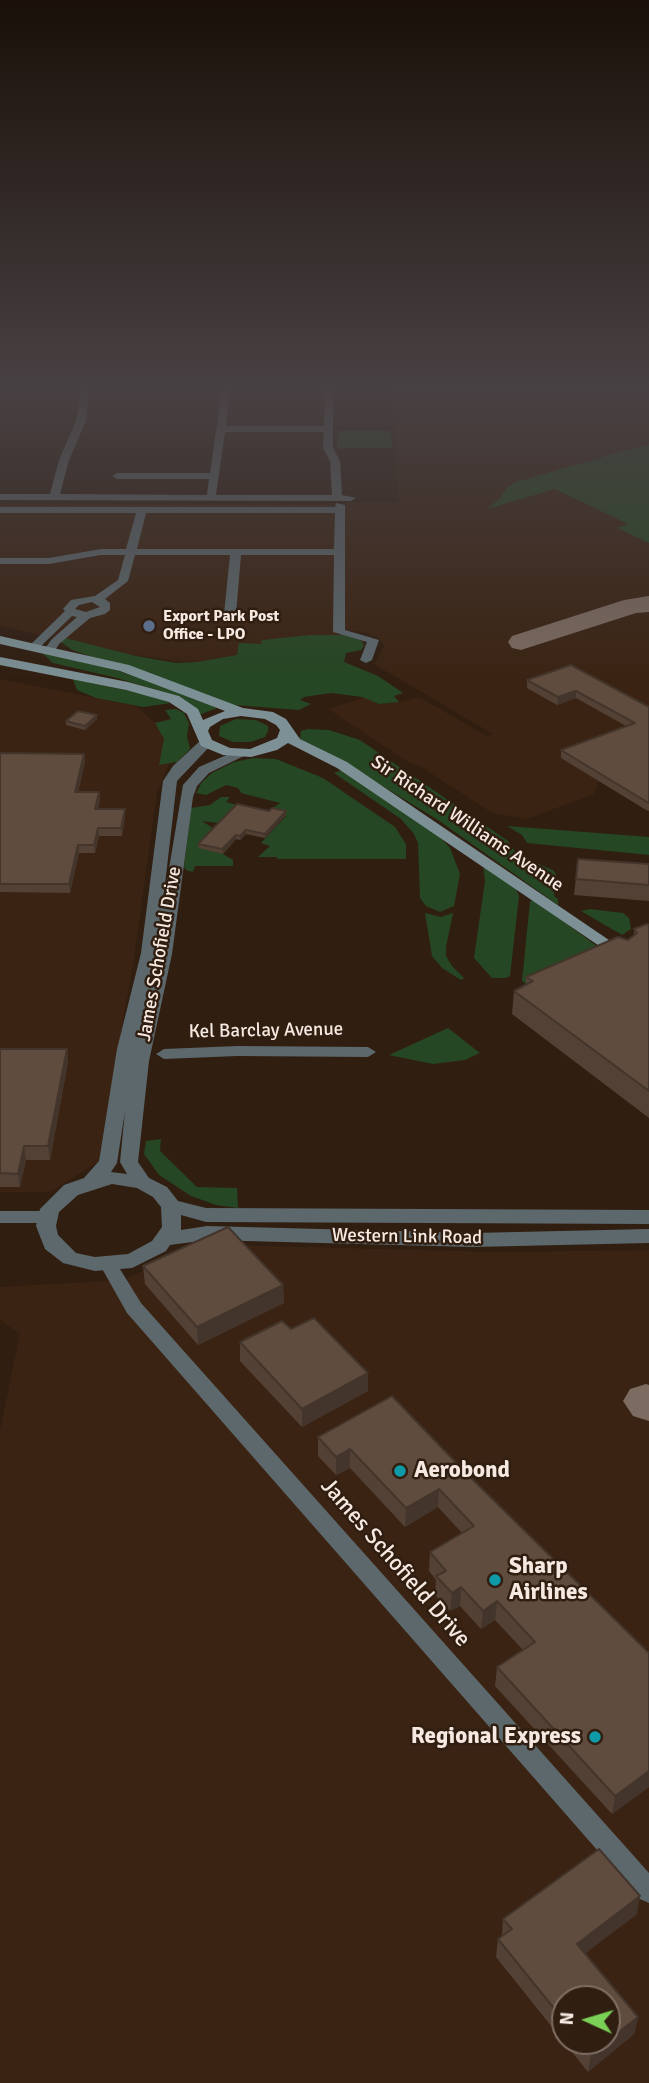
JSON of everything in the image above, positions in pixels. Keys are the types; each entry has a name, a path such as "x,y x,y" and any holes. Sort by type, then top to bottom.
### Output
{"main road":[{"path":"0,639 39,641 50,650 124,668 241,712"},
{"path":"39,641 39,657 56,667 128,685 182,703 193,712 204,737 228,752 243,753 272,747 283,740 286,730"},
{"path":"0,661 128,685"},
{"path":"204,737 204,725 219,716 241,712"},
{"name":"Sir Richard Williams Avenue","path":"241,712 268,715 281,722 295,742 345,767 624,956"}],"street":[{"path":"54,498 57,487"},
{"path":"211,498 213,487"},
{"path":"337,487 339,632 373,640 366,660"},
{"path":"0,497 211,498 339,504"},
{"path":"0,510 141,512 339,504 351,498"},
{"path":"97,600 123,581 141,512"},
{"path":"0,561 49,561 101,552 338,552"},
{"path":"230,614 236,552"},
{"path":"97,600 105,603 106,608 86,615 71,611 69,606 75,601 97,600"},
{"path":"39,641 71,611"},
{"path":"50,650 55,642 86,615"},
{"name":"James Schofield Drive","path":"91,1182 108,1163 126,1049 149,953 170,781 204,737"},
{"name":"James Schofield Drive","path":"142,1182 129,1163 141,1054 164,954 186,797 190,785 204,770 243,753"},
{"name":"Kel Barclay Avenue","path":"141,1054 237,1051 368,1052"},
{"path":"122,1179 142,1182 160,1192 171,1206 172,1228 166,1239 142,1257 109,1265 82,1262 60,1251 48,1235 47,1217 62,1195 91,1182 122,1179"},
{"name":"Western Link Road","path":"171,1206 206,1215 649,1217"},
{"path":"0,1217 47,1217"},
{"name":"Western Link Road","path":"166,1239 207,1233 473,1240 649,1236"},
{"name":"James Schofield Drive","path":"109,1265 134,1308 649,1891"}],"shaded area":[{"path":"398,487 649,487 649,811 598,781 594,794 527,819 492,813 420,766 408,762 328,709 366,697 378,704 419,697 487,736 493,734 374,664 384,646 379,638 363,632 344,630 343,640 209,662 176,661 127,654 0,626 0,504 346,505 347,502 399,502"},
{"path":"0,679 136,706 170,736 170,762 157,793 133,965 98,1162 50,1192 0,1192"},
{"path":"193,1244 498,1252 649,1250 649,2083 0,2083 0,1431 20,1334 0,1320 0,1287 125,1280"}],"green space":[{"path":"649,487 649,543 617,528 628,524 555,489 487,509 507,488"},
{"path":"310,635 346,635 362,641 364,646 361,650 346,653 344,662 378,676 403,693 394,696 399,702 379,704 362,697 331,693 304,697 300,700 311,704 299,710 234,705 72,650 61,642 65,638 176,663 237,655 239,643 261,644 262,640"},
{"path":"42,653 92,663 141,678 217,708 199,715 180,697 53,663"},
{"path":"73,679 148,695 171,703 143,707 96,698 77,690"},
{"path":"176,709 184,713 189,723 187,736 190,749 177,762 159,765 164,739 155,723 171,719 165,710"},
{"path":"236,719 256,720 268,726 268,731 265,737 251,742 233,742 219,736 220,726"},
{"path":"329,730 360,740 508,841 517,855 553,870 556,874 554,896 558,899 558,905 438,820 337,758 300,739 301,731"},
{"path":"254,758 276,759 323,778 395,827 406,844 406,859 258,857 270,846 261,843 286,816 268,811 280,803 241,793 238,788 226,785 206,795 196,793 202,782 212,773 234,762"},
{"path":"342,770 439,836 450,848 460,874 454,906 440,912 426,906 420,898 418,843 414,834 401,819 334,773"},
{"path":"221,797 230,797 226,802 237,805 218,823 202,821 214,829 199,847 223,854 233,860 233,866 195,866 193,872 186,870 184,867 191,808 210,805"},
{"path":"507,826 649,837 649,855 527,843 522,835"},
{"path":"483,864 516,889 519,896 510,976 505,978 492,978 474,958 485,881"},
{"path":"534,900 616,960 538,994 522,981 530,901"},
{"path":"590,909 623,913 629,918 631,929 622,935 581,911"},
{"path":"425,913 441,917 453,913 446,956 464,978 461,980 442,968 432,956"},
{"path":"448,1028 480,1053 465,1060 433,1064 389,1055"},
{"path":"161,1139 160,1151 197,1187 237,1188 238,1208 216,1205 191,1196 159,1175 144,1154 146,1141"}],"building":[{"path":"571,665 649,707 649,803 561,750 635,723 576,691 558,697 527,680"},
{"path":"78,711 97,715 85,726 66,721"},
{"path":"0,753 84,754 75,792 99,792 95,809 125,809 121,828 98,828 94,845 78,845 69,884 0,884"},
{"path":"237,804 269,811 272,808 286,811 265,834 246,830 240,836 236,835 222,849 198,844"},
{"path":"578,859 649,864 649,885 576,879"},
{"path":"647,924 649,1091 514,991 533,981 526,977 618,937 628,940 637,933 634,929"},
{"path":"0,1049 67,1049 48,1146 24,1146 18,1174 0,1173"},
{"path":"228,1227 283,1285 197,1327 143,1266"},
{"path":"314,1318 368,1373 302,1409 240,1342 282,1321 291,1329"},
{"path":"392,1396 466,1473 649,1653 649,1771 615,1796 497,1667 535,1642 497,1601 483,1611 461,1587 452,1593 436,1576 446,1571 430,1552 474,1526 439,1489 406,1508 350,1449 336,1457 318,1437"},
{"path":"599,1849 640,1896 577,1944 611,1985 551,1985 551,2005 498,1939 512,1929 503,1919"},
{"path":"621,1997 638,2017 621,2030"}],"taxiway":[{"path":"521,642 633,605 649,604"},
{"path":"646,1401 649,1404"}],"place":[{"name":"Export Park Post Office - LPO","path":"149,626"},
{"name":"Aerobond","path":"400,1471"},
{"name":"Sharp Airlines","path":"495,1580"},
{"name":"Regional Express","path":"595,1737"}]}
